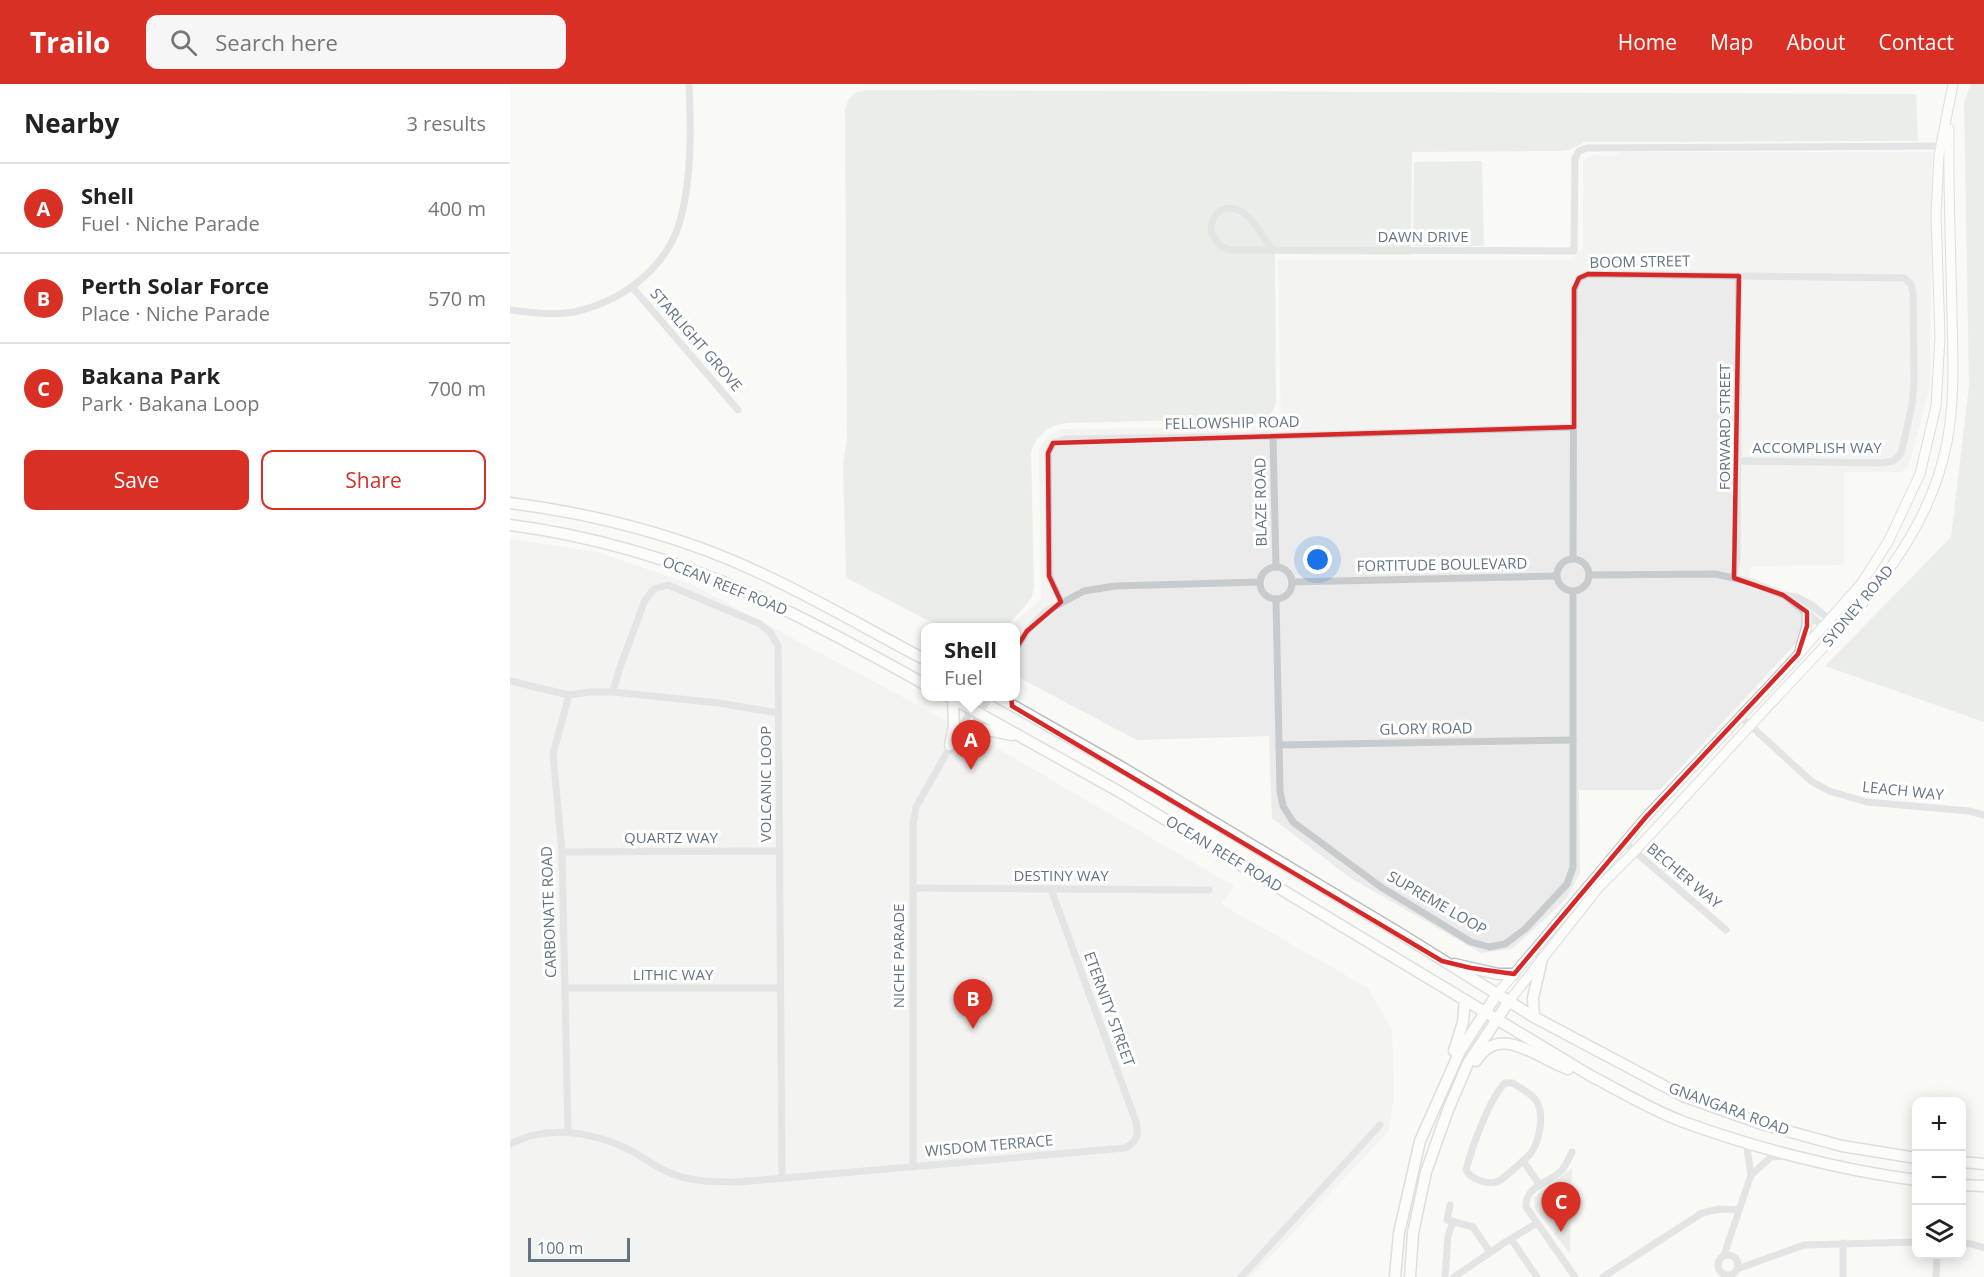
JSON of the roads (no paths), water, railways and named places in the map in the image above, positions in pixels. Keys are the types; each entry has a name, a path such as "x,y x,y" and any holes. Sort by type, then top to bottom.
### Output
{"main road":[{"name":"OCEAN REEF ROAD","path":"510,503 615,522 709,553 758,572 817,600 921,657"},
{"name":"OCEAN REEF ROAD","path":"510,525 614,546 686,568 788,611 921,682"},
{"path":"948,749 954,726 950,701"},
{"name":"OCEAN REEF ROAD","path":"955,701 1148,808 1496,1019"},
{"name":"OCEAN REEF ROAD","path":"1010,701 1509,1001"},
{"path":"970,730 982,729 1021,737"},
{"path":"1534,1017 1533,998 1542,958"},
{"path":"1442,961 1498,974 1514,974"},
{"path":"1449,1072 1497,994"},
{"path":"1395,1277 1399,1233 1420,1141 1449,1072 1463,1022 1464,1000"},
{"path":"1410,1277 1413,1233 1426,1172 1448,1110 1468,1063 1509,1001"},
{"name":"GNANGARA ROAD","path":"1509,1001 1534,1017 1683,1096 1765,1125 1842,1146 1912,1157"},
{"name":"GNANGARA ROAD","path":"1496,1019 1591,1076 1676,1119 1801,1157 1912,1179"},
{"path":"1448,1110 1481,1053 1501,1043 1531,1051 1564,1067 1591,1076"},
{"path":"1966,1162 1984,1164"},
{"path":"1966,1185 1984,1186"}],"street":[{"path":"510,310 553,314 578,311 606,302 633,288 653,267 663,254 679,223 685,197 689,84"},
{"name":"SYDNEY ROAD","path":"1497,994 1624,842 1861,584 1888,542 1920,474 1929,442 1939,379 1936,215 1953,84"},
{"name":"SYDNEY ROAD","path":"1509,1001 1599,887 1751,726 1837,632 1890,569 1906,547 1933,495 1947,443 1954,368 1945,146"},
{"name":"DAWN DRIVE","path":"1272,250 1252,219 1244,213 1228,209 1216,214 1211,232 1219,245 1230,250 1574,251 1575,158 1579,151 1587,148 1945,146"},
{"name":"BOOM STREET","path":"1573,559 1574,289 1578,278 1588,274 1904,278 1911,284"},
{"name":"FORWARD STREET","path":"1734,578 1737,558 1739,276"},
{"name":"ACCOMPLISH WAY","path":"1738,461 1883,463 1893,461 1901,454 1912,405 1914,383 1911,284"},
{"name":"STARLIGHT GROVE","path":"633,288 738,410"},
{"name":"FELLOWSHIP ROAD","path":"1061,602 1049,576 1048,453 1053,443 1065,439 1273,436 1574,427"},
{"name":"BLAZE ROAD","path":"1273,436 1276,567"},
{"path":"1573,559 1585,565 1589,575 1586,585 1573,592 1560,585 1556,576 1560,565 1573,559"},
{"path":"1276,567 1288,572 1292,582 1290,592 1276,599 1262,592 1260,582 1263,572 1276,567"},
{"path":"1589,575 1675,573 1715,574 1734,578 1784,595 1797,597 1812,605 1837,632"},
{"name":"FORTITUDE BOULEVARD","path":"1292,582 1556,576"},
{"path":"1020,642 1045,612 1084,591 1114,586 1260,582"},
{"name":"VOLCANIC LOOP","path":"613,692 645,600 654,589 668,585 760,624 770,632 778,646 782,1178"},
{"name":"SUPREME LOOP","path":"1276,599 1280,791 1283,806 1293,822 1381,887 1471,942 1489,947 1506,944 1525,929 1567,884 1573,867 1573,592"},
{"path":"1784,595 1807,612 1827,622"},
{"path":"1798,654 1807,626 1807,612"},
{"path":"510,681 569,695 613,692 711,702 778,714"},
{"name":"CARBONATE ROAD","path":"568,1131 562,852 553,754 569,695"},
{"name":"NICHE PARADE","path":"948,749 970,730 978,701"},
{"name":"NICHE PARADE","path":"913,1167 913,825 916,807 948,749 985,701"},
{"name":"LEACH WAY","path":"1740,716 1811,781 1829,792 1867,802 1984,815"},
{"name":"GLORY ROAD","path":"1279,745 1573,740"},
{"name":"BECHER WAY","path":"1624,842 1726,930"},
{"name":"QUARTZ WAY","path":"562,852 780,851"},
{"name":"DESTINY WAY","path":"913,888 1209,890"},
{"name":"ETERNITY STREET","path":"1051,889 1136,1122 1137,1138"},
{"name":"LITHIC WAY","path":"565,988 780,988"},
{"path":"1505,1083 1513,1083 1532,1095 1539,1106 1540,1128 1536,1142 1531,1153 1523,1161 1498,1181 1491,1182 1473,1178 1466,1170 1490,1107 1505,1083"},
{"path":"1241,1277 1380,1125"},
{"path":"510,1144 544,1134 568,1131"},
{"name":"WISDOM TERRACE","path":"568,1131 597,1137 630,1150 670,1173 703,1182 738,1182 1125,1148 1133,1144 1137,1138"},
{"path":"1746,1141 1751,1174 1724,1256 1718,1265 1724,1275 1736,1267 1804,1245 1912,1242"},
{"path":"1572,1152 1562,1170 1532,1191 1526,1200 1526,1207 1575,1277"},
{"path":"1751,1174 1770,1158 1801,1157"},
{"path":"1523,1161 1540,1185"},
{"path":"1450,1205 1447,1220 1473,1227 1490,1252"},
{"path":"1603,1277 1702,1212 1720,1209 1739,1210"},
{"path":"1445,1277 1448,1236 1453,1221"},
{"path":"1454,1277 1537,1223"},
{"path":"1730,1237 1736,1267"},
{"path":"1511,1239 1540,1276"},
{"path":"1843,1243 1843,1277"},
{"path":"1966,1244 1984,1248"},
{"path":"1724,1256 1736,1267"},
{"path":"1936,1277 1937,1259"}],"place":[{"name":"Shell","path":"971,770"},
{"name":"Perth Solar Force","path":"973,1029"},
{"name":"Bakana Park","path":"1561,1232"}]}
